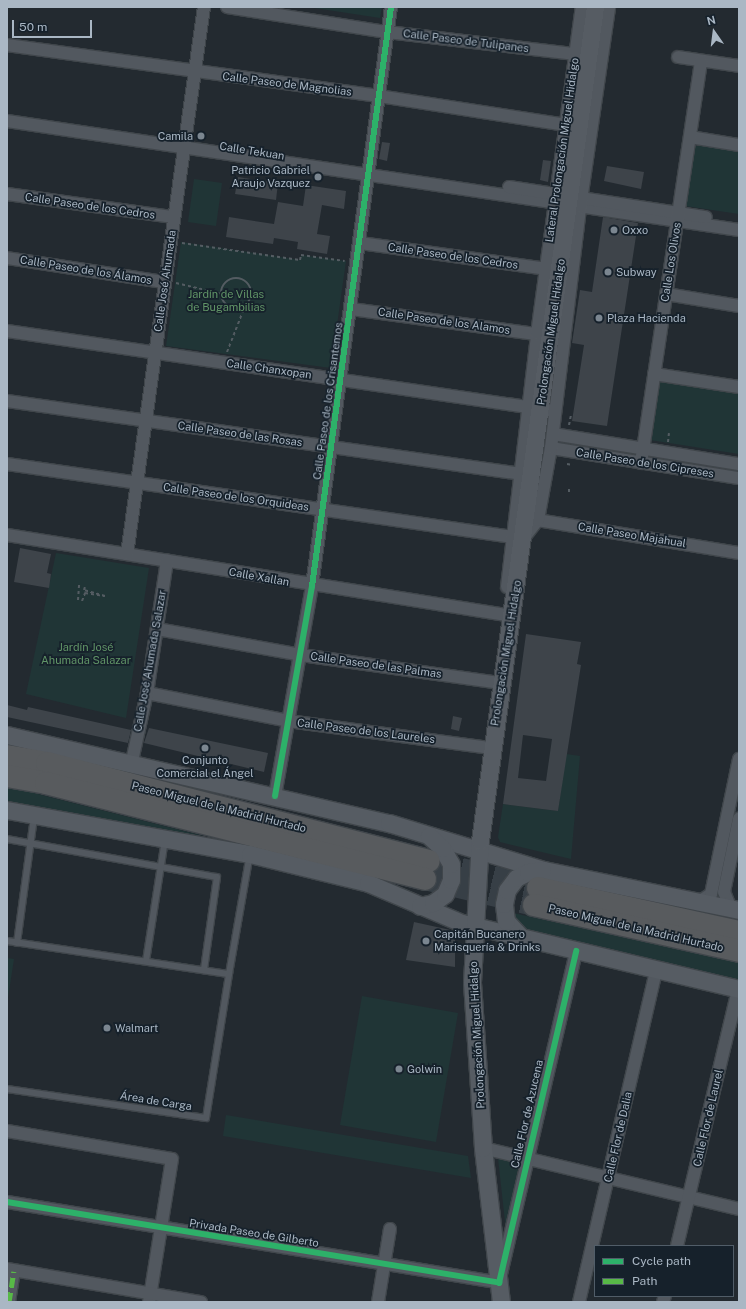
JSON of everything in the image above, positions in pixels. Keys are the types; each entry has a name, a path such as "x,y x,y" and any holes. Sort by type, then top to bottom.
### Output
{"highway":[{"name":"Paseo Miguel de la Madrid Hurtado","path":"7,756 47,763 427,870 46,783 7,776"},
{"name":"Paseo Miguel de la Madrid Hurtado","path":"538,888 739,932"},
{"name":"Paseo Miguel de la Madrid Hurtado","path":"538,888 739,951"}],"street":[{"name":"Calle José Ahumada","path":"128,554 155,353 170,283 173,217 204,7"},
{"name":"Calle Paseo de Tulipanes","path":"227,7 387,32 581,55"},
{"name":"Calle Paseo de los Crisantemos","path":"275,796 312,586 342,379 368,172 391,7"},
{"name":"Lateral Prolongación Miguel Hidalgo","path":"569,200 567,126 581,55 582,7"},
{"name":"Prolongación Miguel Hidalgo","path":"501,1302 483,1148 472,982 479,851 518,538 532,519 542,409 569,200 581,55 595,7"},
{"name":"Lateral Prolongación Miguel Hidalgo","path":"532,519 551,448 552,434 542,409 537,334 547,269 569,200 609,7"},
{"name":"Calle Paseo de Magnolias","path":"7,45 194,72 379,96 567,126"},
{"path":"678,57 739,66"},
{"name":"Calle Los Olivos","path":"640,463 701,60"},
{"name":"Calle Tekuan","path":"7,114 183,144 678,217"},
{"name":"Calle Tekuan","path":"7,121 183,144"},
{"path":"690,137 739,145"},
{"name":"Calle Paseo de los Cedros","path":"7,194 173,217"},
{"path":"678,217 739,222"},
{"path":"678,217 739,230"},
{"name":"Calle Paseo de los Cedros","path":"360,243 547,269"},
{"name":"Calle Paseo de los Álamos","path":"7,258 170,283"},
{"path":"666,294 739,306"},
{"name":"Calle Paseo de los Alamos","path":"351,309 537,334"},
{"name":"Calle Chanxopan","path":"7,331 542,409"},
{"path":"654,374 739,387"},
{"name":"Calle Paseo de las Rosas","path":"7,400 522,474"},
{"name":"Lateral Prolongación Miguel Hidalgo","path":"518,538 522,474 542,409"},
{"name":"Calle Paseo de los Cipreses","path":"552,434 739,464"},
{"name":"Calle Paseo de los Cipreses","path":"551,448 739,478"},
{"name":"Calle Paseo de los Orquideas","path":"7,464 518,538"},
{"name":"Calle Paseo Majahual","path":"532,519 739,553"},
{"name":"Calle Xallan","path":"7,535 128,554 312,586 508,616"},
{"name":"Calle José Ahumada Salazar","path":"132,762 147,693 167,561"},
{"name":"Calle Paseo de las Palmas","path":"157,629 301,655 501,679"},
{"name":"Calle Paseo de los Laureles","path":"147,693 288,721 491,748"},
{"path":"7,735 132,762 389,823 479,851 538,888 700,901 735,910"},
{"path":"700,901 711,894 734,811 738,765"},
{"path":"7,810 250,854 368,883 420,906 474,926 656,972 738,989"},
{"path":"735,910 724,892 739,818"},
{"path":"420,906 433,903 445,894 451,880 451,864 442,848 429,836"},
{"path":"522,939 506,921 504,904 507,890 516,878 528,872 538,888"},
{"name":"Calle Flor de Azucena","path":"499,1283 526,1158 576,951"},
{"name":"Calle Flor de Dalia","path":"579,1302 656,972"},
{"name":"Calle Flor de Laurel","path":"677,1245 690,1197 738,989"},
{"path":"7,1131 172,1159 150,1298"},
{"path":"483,1148 739,1209"},
{"name":"Privada Paseo de Gilberto","path":"7,1202 499,1283"},
{"path":"378,1302 390,1229"},
{"path":"9,1302 11,1270 150,1298 201,1302"}],"lane":[{"path":"17,942 34,815"},
{"path":"7,839 217,877 204,970"},
{"path":"146,961 165,839"},
{"path":"7,941 229,974 250,854"},
{"name":"Área de Carga","path":"7,1089 206,1118 229,974"}],"path":[{"path":"180,242 300,260 301,255 346,261"},
{"path":"227,354 246,305 251,292 244,281 230,280 223,287 222,294 224,301 231,307 246,305"},
{"path":"170,283 222,294"},
{"path":"568,430 571,415"},
{"path":"668,442 669,433"},
{"path":"567,464 573,465"},
{"path":"78,600 79,585"},
{"path":"82,601 85,593 105,596 84,590 85,587"}],"green space":[{"path":"308,7 382,7 380,18"},
{"path":"700,143 739,149 739,214 685,206 694,146 699,146"},
{"path":"194,179 222,183 216,226 188,222"},
{"name":"Jardín de Villas de Bugambilias","path":"181,242 300,260 301,255 346,261 331,368 166,346"},
{"path":"660,381 739,393 739,454 650,440"},
{"name":"Jardín José Ahumada Salazar","path":"56,553 149,568 126,718 26,694"},
{"path":"566,754 580,756 571,859 500,842 498,837 503,804 558,811"},
{"path":"7,788 26,791 204,836 93,823 7,803"},
{"path":"513,913 739,962 739,983 525,933 514,919"},
{"path":"7,958 14,959 7,1004"},
{"name":"Golwin","path":"362,996 458,1013 436,1142 340,1125"},
{"path":"226,1115 468,1156 471,1178 223,1136"},
{"path":"498,1158 522,1164 507,1240"}],"building":[{"path":"382,142 390,143 387,161 379,159"},
{"path":"543,160 551,161 548,182 540,180"},
{"path":"607,166 644,172 641,189 604,181"},
{"path":"238,177 278,183 276,200 235,194"},
{"path":"306,185 346,191 344,209 322,205 317,234 330,236 327,254 297,249 298,242 274,238 273,244 226,237 229,217 274,224 278,202 303,206"},
{"name":"Plaza Hacienda","path":"603,217 638,223 607,426 572,421 584,345 572,343 580,290 592,292"},
{"path":"20,548 51,554 47,573 51,574 49,588 14,582"},
{"path":"526,634 581,642 577,664 581,665 558,811 503,804","holes":["523,735 552,739 546,781 518,778"]},
{"path":"7,705 27,710 28,707 131,730 128,743 7,717"},
{"path":"453,716 462,718 459,731 451,729"},
{"name":"Conjunto Comercial el Ángel","path":"149,728 268,753 264,772 144,743"},
{"path":"414,922 455,931 455,967 406,960"}],"tunnel":[{"path":"429,861 538,888"},
{"path":"425,879 534,905"}],"marked path":[{"path":"9,1302 14,1271"}],"cycle path":[{"path":"275,796 312,586 391,7"},
{"path":"7,1202 499,1283 576,951"}],"place":[{"name":"Camila","path":"201,136"},
{"name":"Patricio Gabriel Araujo Vazquez","path":"318,177"},
{"name":"Oxxo","path":"614,230"},
{"name":"Subway","path":"608,272"},
{"name":"Plaza Hacienda","path":"599,318"},
{"name":"Conjunto Comercial el Ángel","path":"205,748"},
{"name":"Capitán Bucanero Marisquería & Drinks","path":"426,941"},
{"name":"Walmart","path":"107,1028"},
{"name":"Golwin","path":"399,1069"}]}
